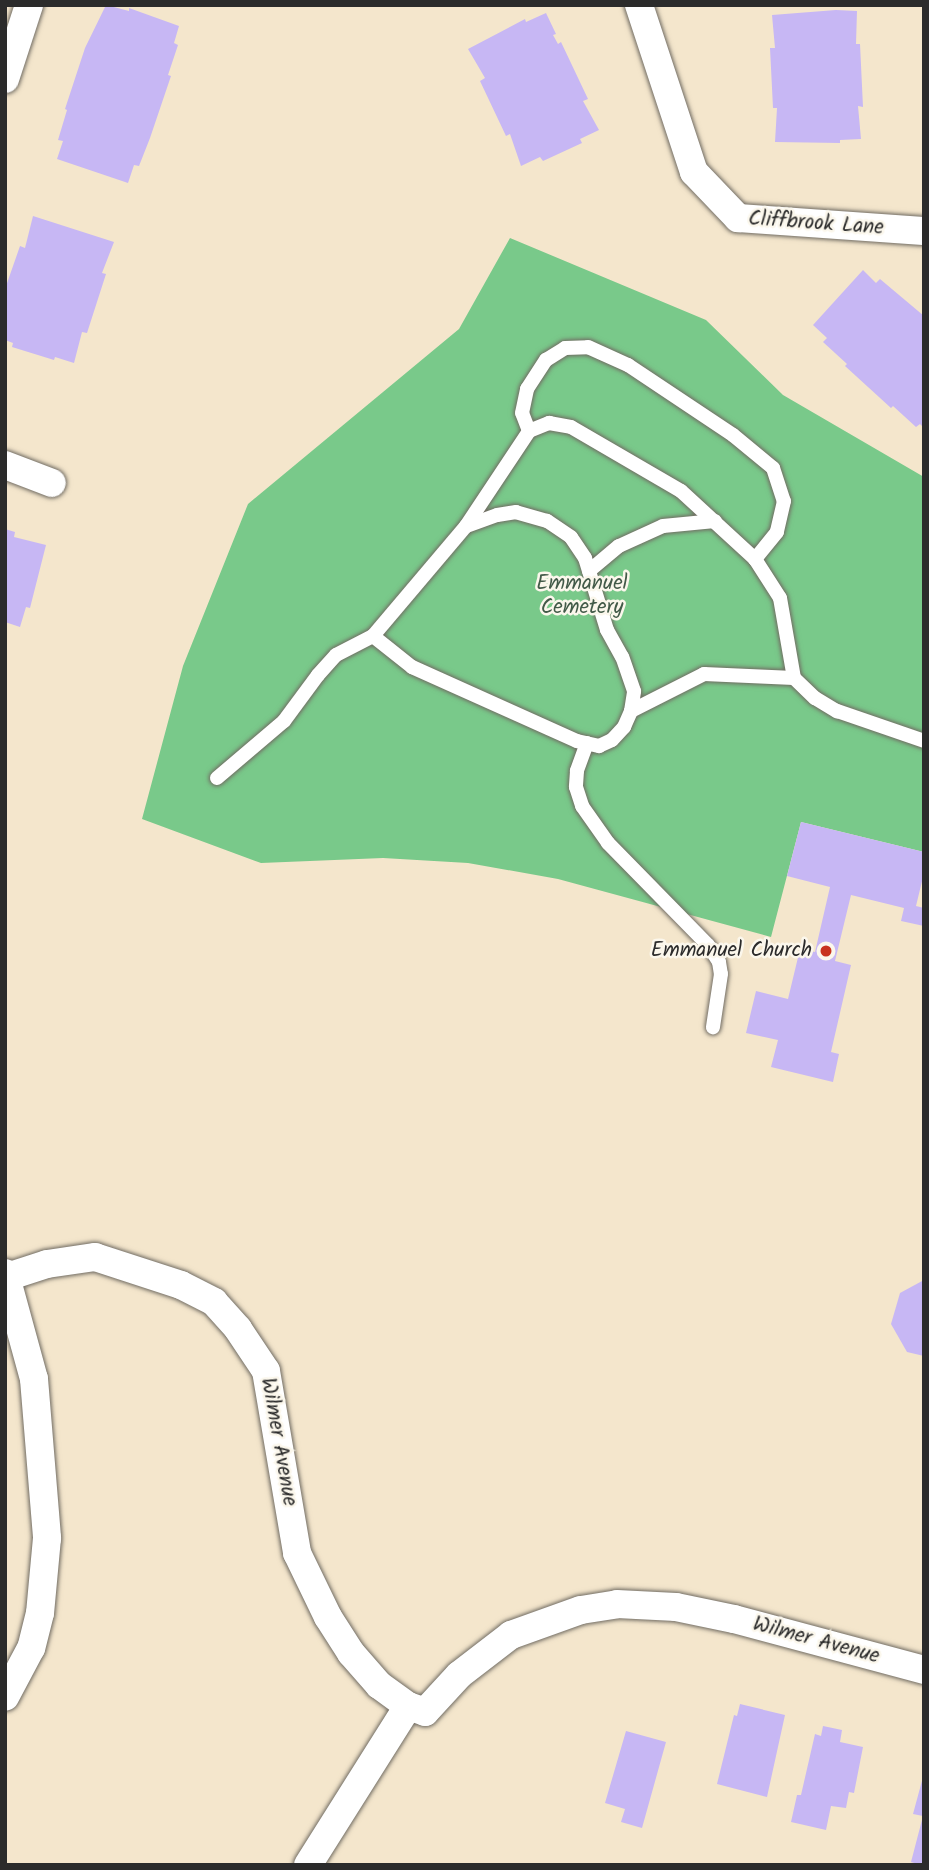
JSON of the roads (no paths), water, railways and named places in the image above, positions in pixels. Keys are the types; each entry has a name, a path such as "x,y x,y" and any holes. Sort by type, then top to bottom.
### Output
{"street":[{"name":"Cliffbrook Lane","path":"639,5 694,172 737,218 924,231"},
{"path":"5,79 19,20"},
{"path":"5,465 52,483"},
{"name":"Wilmer Avenue","path":"5,1696 31,1648 40,1613 47,1538 34,1379 6,1275 47,1264 95,1257 181,1285 214,1302 238,1329 266,1371 297,1553 328,1617 351,1653 379,1685 408,1706 425,1712 459,1675 511,1635 580,1610 617,1604 676,1607 734,1619 924,1670"},
{"path":"308,1865 408,1706"}],"lane":[{"path":"529,431 522,413 527,389 546,360 565,348 588,347 628,365 733,435 773,468 784,501 777,532 755,558"},
{"path":"217,778 284,722 311,683 336,655 373,636 466,526 529,431 549,423 571,427 681,491 755,558 780,598 786,646 794,678 816,698 837,710 924,741"},
{"path":"373,636 412,667 587,743 599,746 612,740 624,727 631,710 634,691 628,672 607,630 585,558 571,537 547,521 516,513 497,514 466,526"},
{"path":"589,571 619,546 663,526 715,521"},
{"path":"631,710 704,674 794,678"},
{"path":"587,743 577,771 576,787 582,806 608,843 708,945 719,962 721,974 713,1027"}],"place":[{"name":"Emmanuel Church","path":"826,951"}],"park label":[{"name":"Emmanuel Cemetery","path":"582,596"}]}
